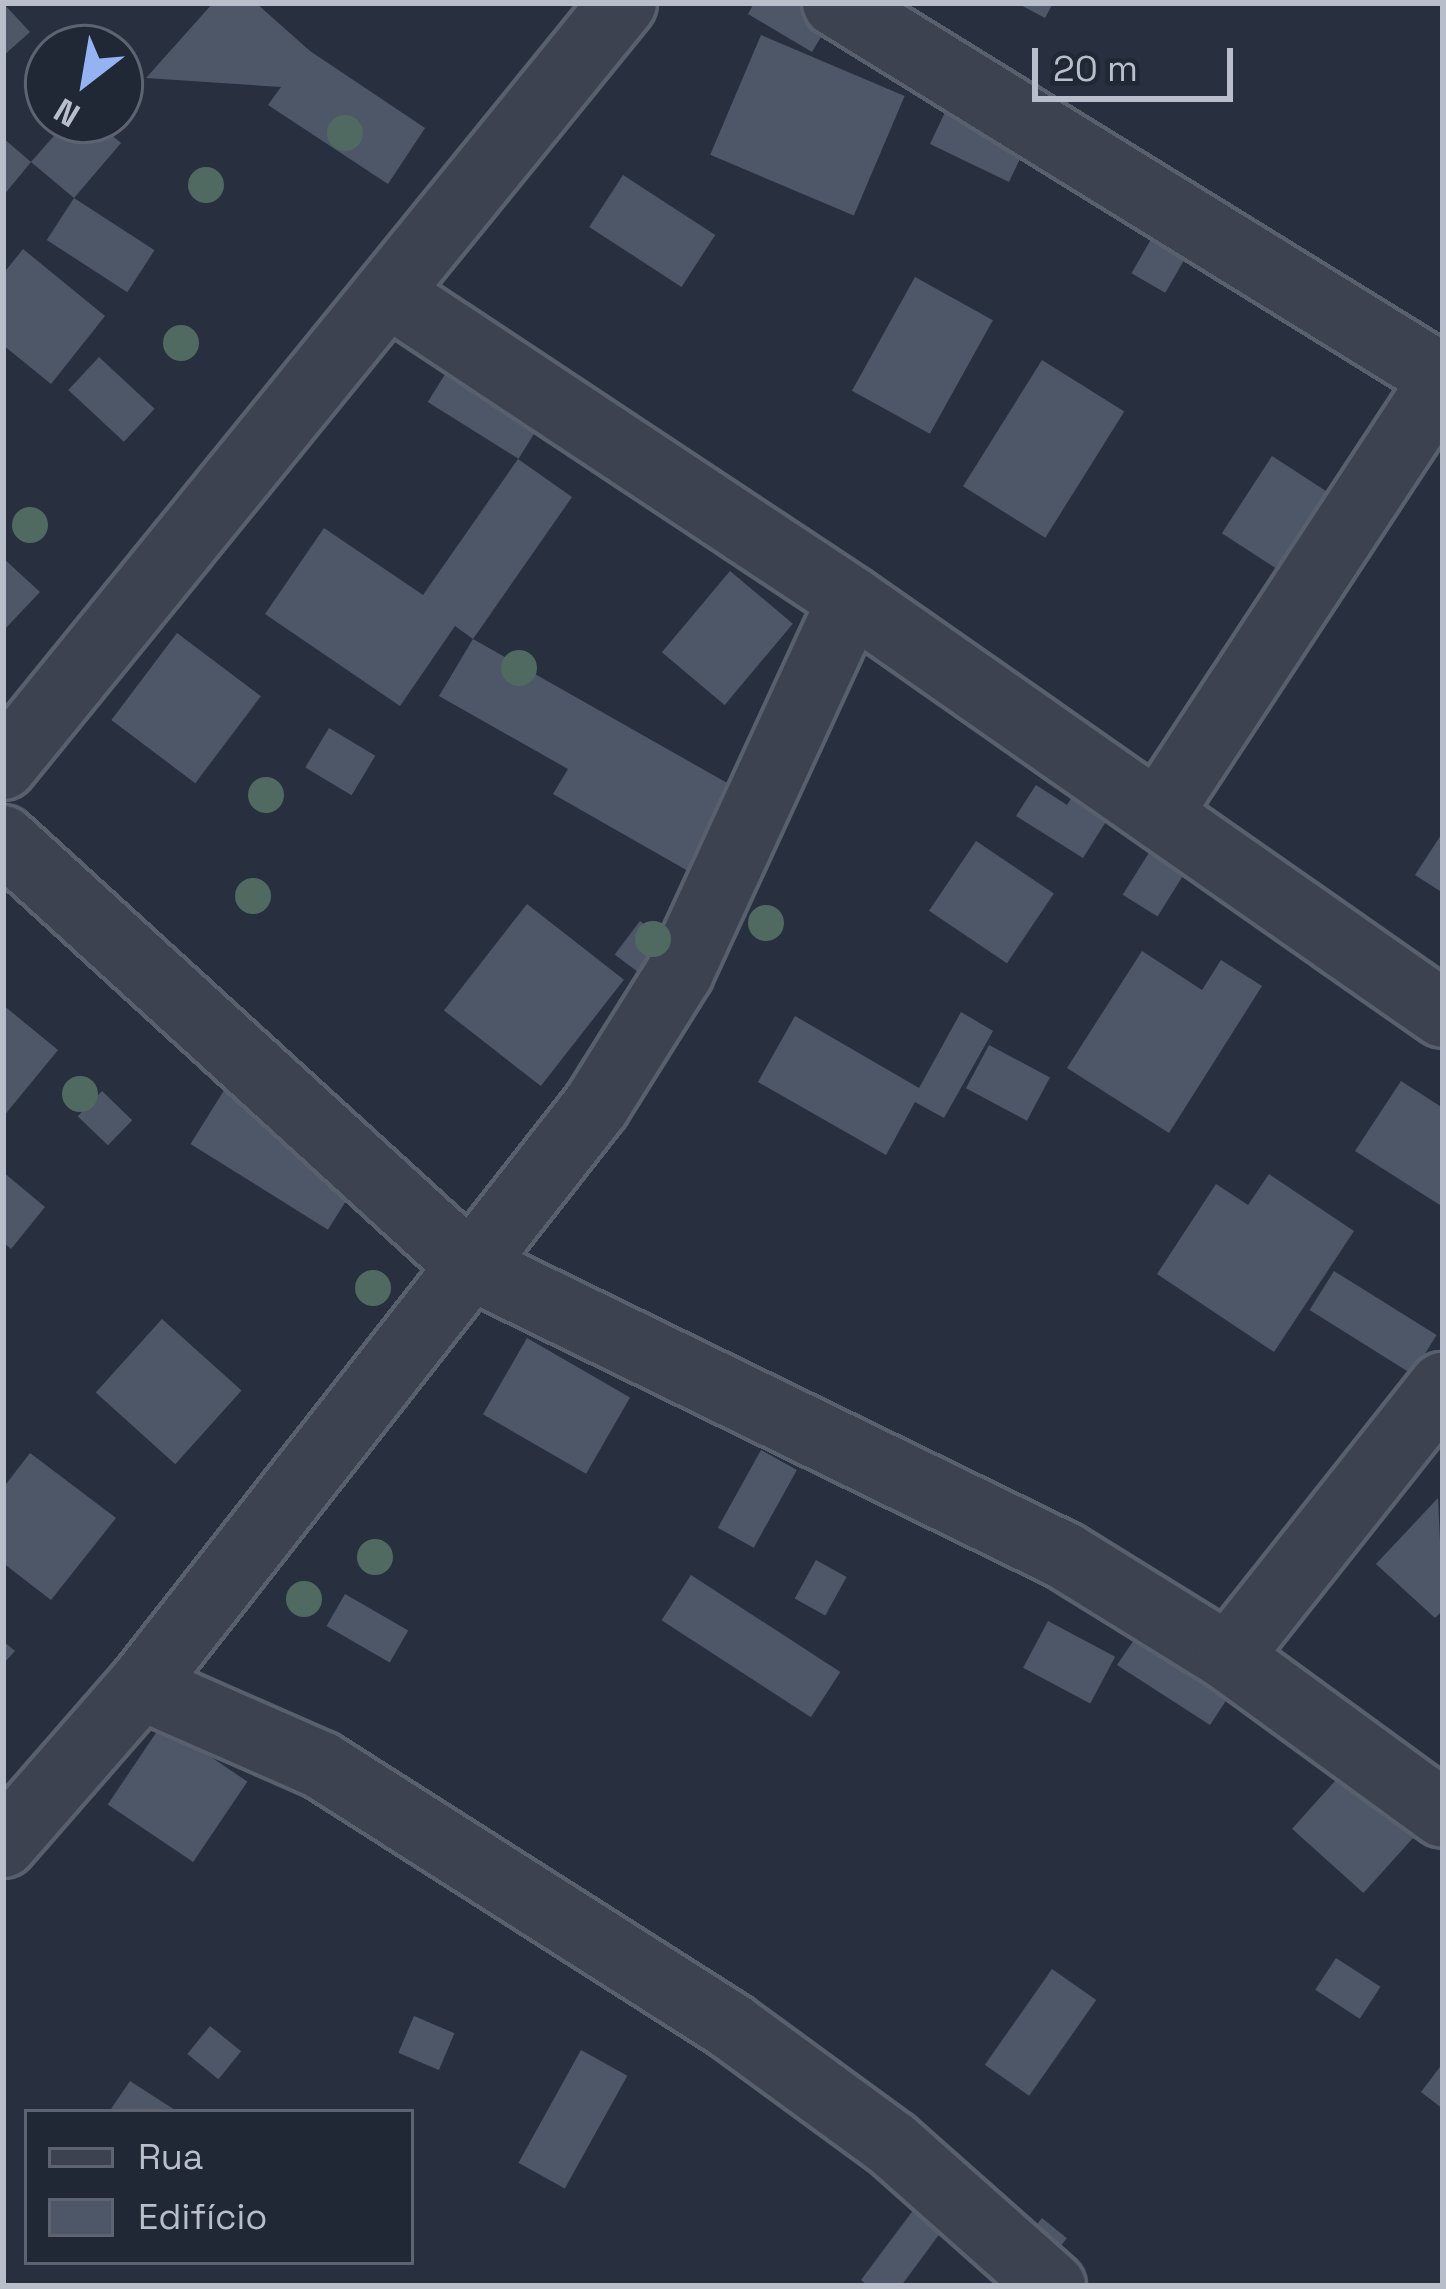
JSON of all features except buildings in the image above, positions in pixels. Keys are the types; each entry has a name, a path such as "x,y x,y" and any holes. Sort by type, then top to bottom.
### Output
{"street":[{"path":"3,766 391,295 623,3"},
{"path":"836,3 1443,379 1158,814"},
{"path":"391,295 851,600 1443,1014"},
{"path":"3,1844 141,1686 596,1106 680,972 851,600"},
{"path":"3,839 469,1265 1065,1556 1228,1657 1443,1814"},
{"path":"1228,1657 1443,1386"},
{"path":"141,1686 321,1765 714,2014 892,2144 1052,2286"}]}
